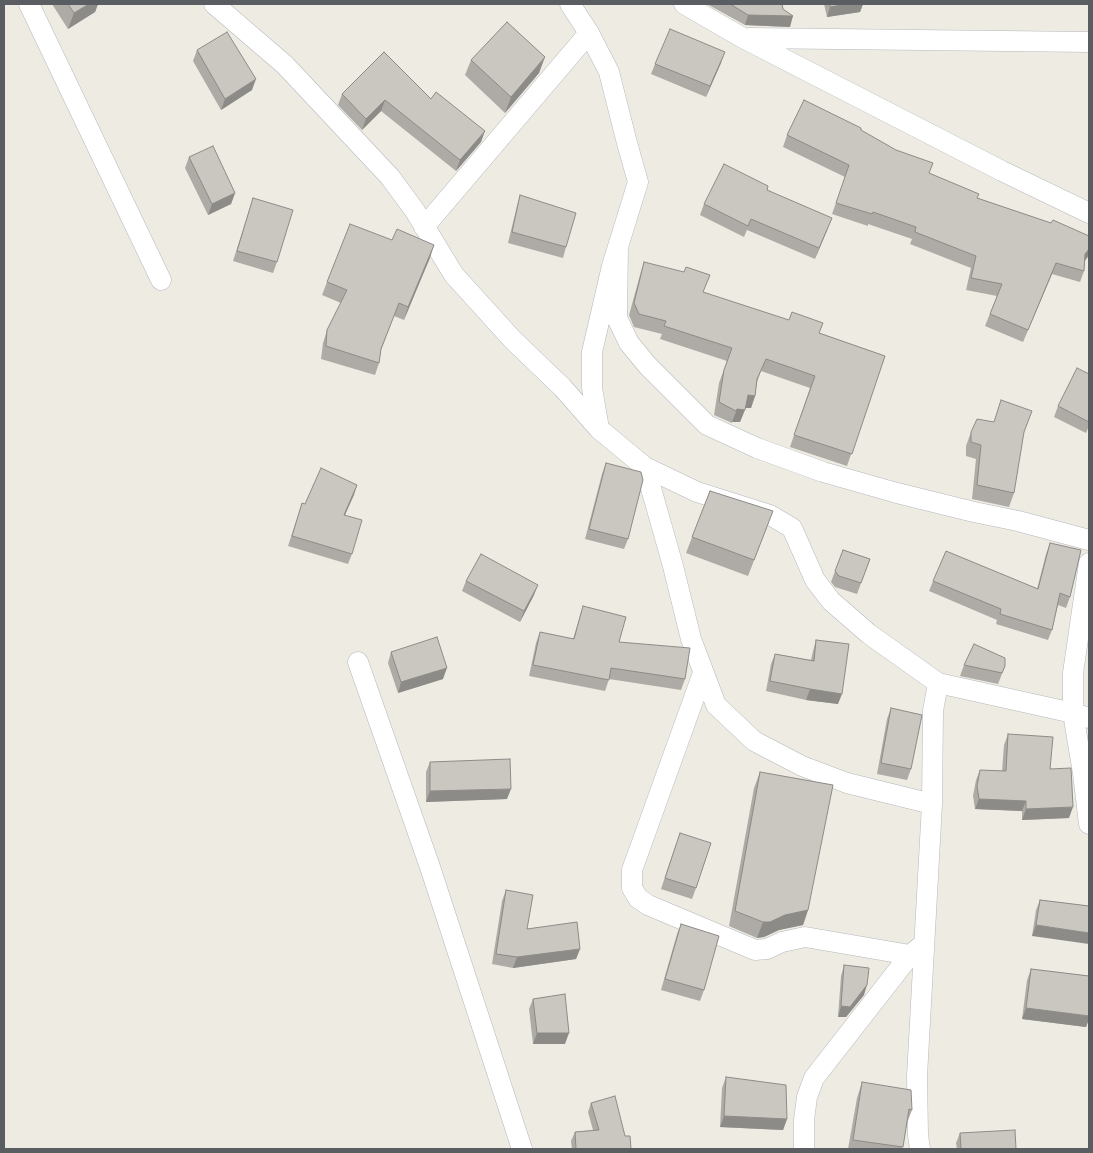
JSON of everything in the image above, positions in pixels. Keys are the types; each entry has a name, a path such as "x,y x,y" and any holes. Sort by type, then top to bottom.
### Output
{"street":[{"path":"29,4 161,280"},
{"path":"214,4 285,65 390,177 415,211 454,276 513,340 562,387 599,429 645,467 697,492 770,515 792,528 815,580 831,601 870,634 938,683 1081,716"},
{"path":"570,4 589,33 609,72 626,143 638,182 618,246 592,352 592,388 599,429"},
{"path":"684,4 743,38 1002,171 1089,213"},
{"path":"424,227 589,33"},
{"path":"743,38 1089,42"},
{"path":"618,246 617,318 629,343 648,366 707,425 757,448 823,472 897,493 1018,521 1089,540"},
{"path":"645,467 691,639 716,705 754,741 802,766 846,783 932,804"},
{"path":"1089,563 1073,673 1081,716 1083,773 1089,824"},
{"path":"358,662 430,867 522,1149"},
{"path":"703,673 632,870 632,888 638,898 648,905 755,950 767,949 782,942 805,938 918,949"},
{"path":"920,1149 917,1076 918,949 932,804 933,711 938,683"},
{"path":"804,1149 804,1120 807,1096 814,1078 918,949"}],"building":[{"path":"68,4 89,4 74,13"},
{"path":"730,4 782,4 783,9 793,16 748,15"},
{"path":"830,4 847,4 830,7"},
{"path":"507,22 545,57 511,97 471,60"},
{"path":"670,29 725,52 710,86 655,64"},
{"path":"227,32 256,79 225,99 197,50"},
{"path":"384,52 431,99 436,92 485,131 460,160 385,100 366,119 342,94"},
{"path":"804,100 861,128 861,130 896,150 933,163 929,173 979,194 977,198 1051,223 1053,220 1089,236 1089,249 1085,254 1084,271 1056,263 1028,330 990,314 1002,284 971,278 976,256 915,232 916,227 873,212 872,214 836,203 849,165 787,135"},
{"path":"213,146 235,193 212,204 189,157"},
{"path":"724,164 768,186 767,190 832,218 819,248 751,219 748,226 704,204"},
{"path":"520,195 576,213 566,247 512,232"},
{"path":"253,198 293,210 277,262 237,251"},
{"path":"350,224 392,240 397,229 434,245 408,307 399,303 381,349 379,363 326,346 327,330 347,290 327,282"},
{"path":"644,262 684,272 686,267 710,275 703,292 789,320 792,312 823,323 819,333 885,356 852,454 794,435 815,376 766,359 757,379 755,396 748,395 745,410 737,409 736,411 719,402 724,370 732,348 664,326 666,321 639,314 634,303"},
{"path":"1077,368 1089,374 1089,422 1058,406"},
{"path":"1001,400 1032,411 1024,432 1014,493 977,485 981,445 971,442 971,432 977,419 994,422"},
{"path":"606,463 641,472 643,480 628,539 589,529"},
{"path":"321,468 357,485 344,515 362,520 352,554 292,536 302,503 305,504"},
{"path":"710,491 773,511 754,560 692,537"},
{"path":"1050,543 1081,550 1070,597 1060,593 1052,630 1000,614 1001,609 933,581 946,551 1038,589"},
{"path":"843,550 870,559 861,583 839,576 835,571"},
{"path":"481,554 538,585 524,611 466,581"},
{"path":"583,606 626,617 619,642 690,648 685,679 611,668 609,680 533,665 540,632 574,639"},
{"path":"437,637 447,668 401,682 391,652"},
{"path":"816,640 849,644 842,694 770,681 775,654 814,661"},
{"path":"974,644 1005,658 1005,666 1002,673 964,665"},
{"path":"891,708 922,715 911,769 881,763"},
{"path":"1008,734 1053,737 1050,769 1071,768 1073,807 1026,809 1026,801 979,799 977,786 980,770 1006,771"},
{"path":"510,759 511,789 430,791 430,762"},
{"path":"760,772 833,785 808,910 785,915 770,922 763,922 735,911"},
{"path":"680,833 711,843 696,888 665,878"},
{"path":"506,890 533,895 527,929 577,922 580,949 517,957 496,954"},
{"path":"1040,900 1089,906 1089,933 1036,925"},
{"path":"681,924 719,936 704,990 665,979"},
{"path":"844,965 869,968 867,985 850,1007 841,1006"},
{"path":"1031,969 1089,976 1089,1016 1026,1008"},
{"path":"565,994 569,1033 537,1033 533,999"},
{"path":"726,1077 786,1085 787,1119 724,1116"},
{"path":"862,1082 911,1090 912,1110 909,1109 903,1147 853,1140"},
{"path":"615,1096 625,1136 630,1136 631,1149 576,1149 575,1132 599,1130 591,1103"},
{"path":"1015,1130 1016,1149 961,1149 960,1133"}]}
